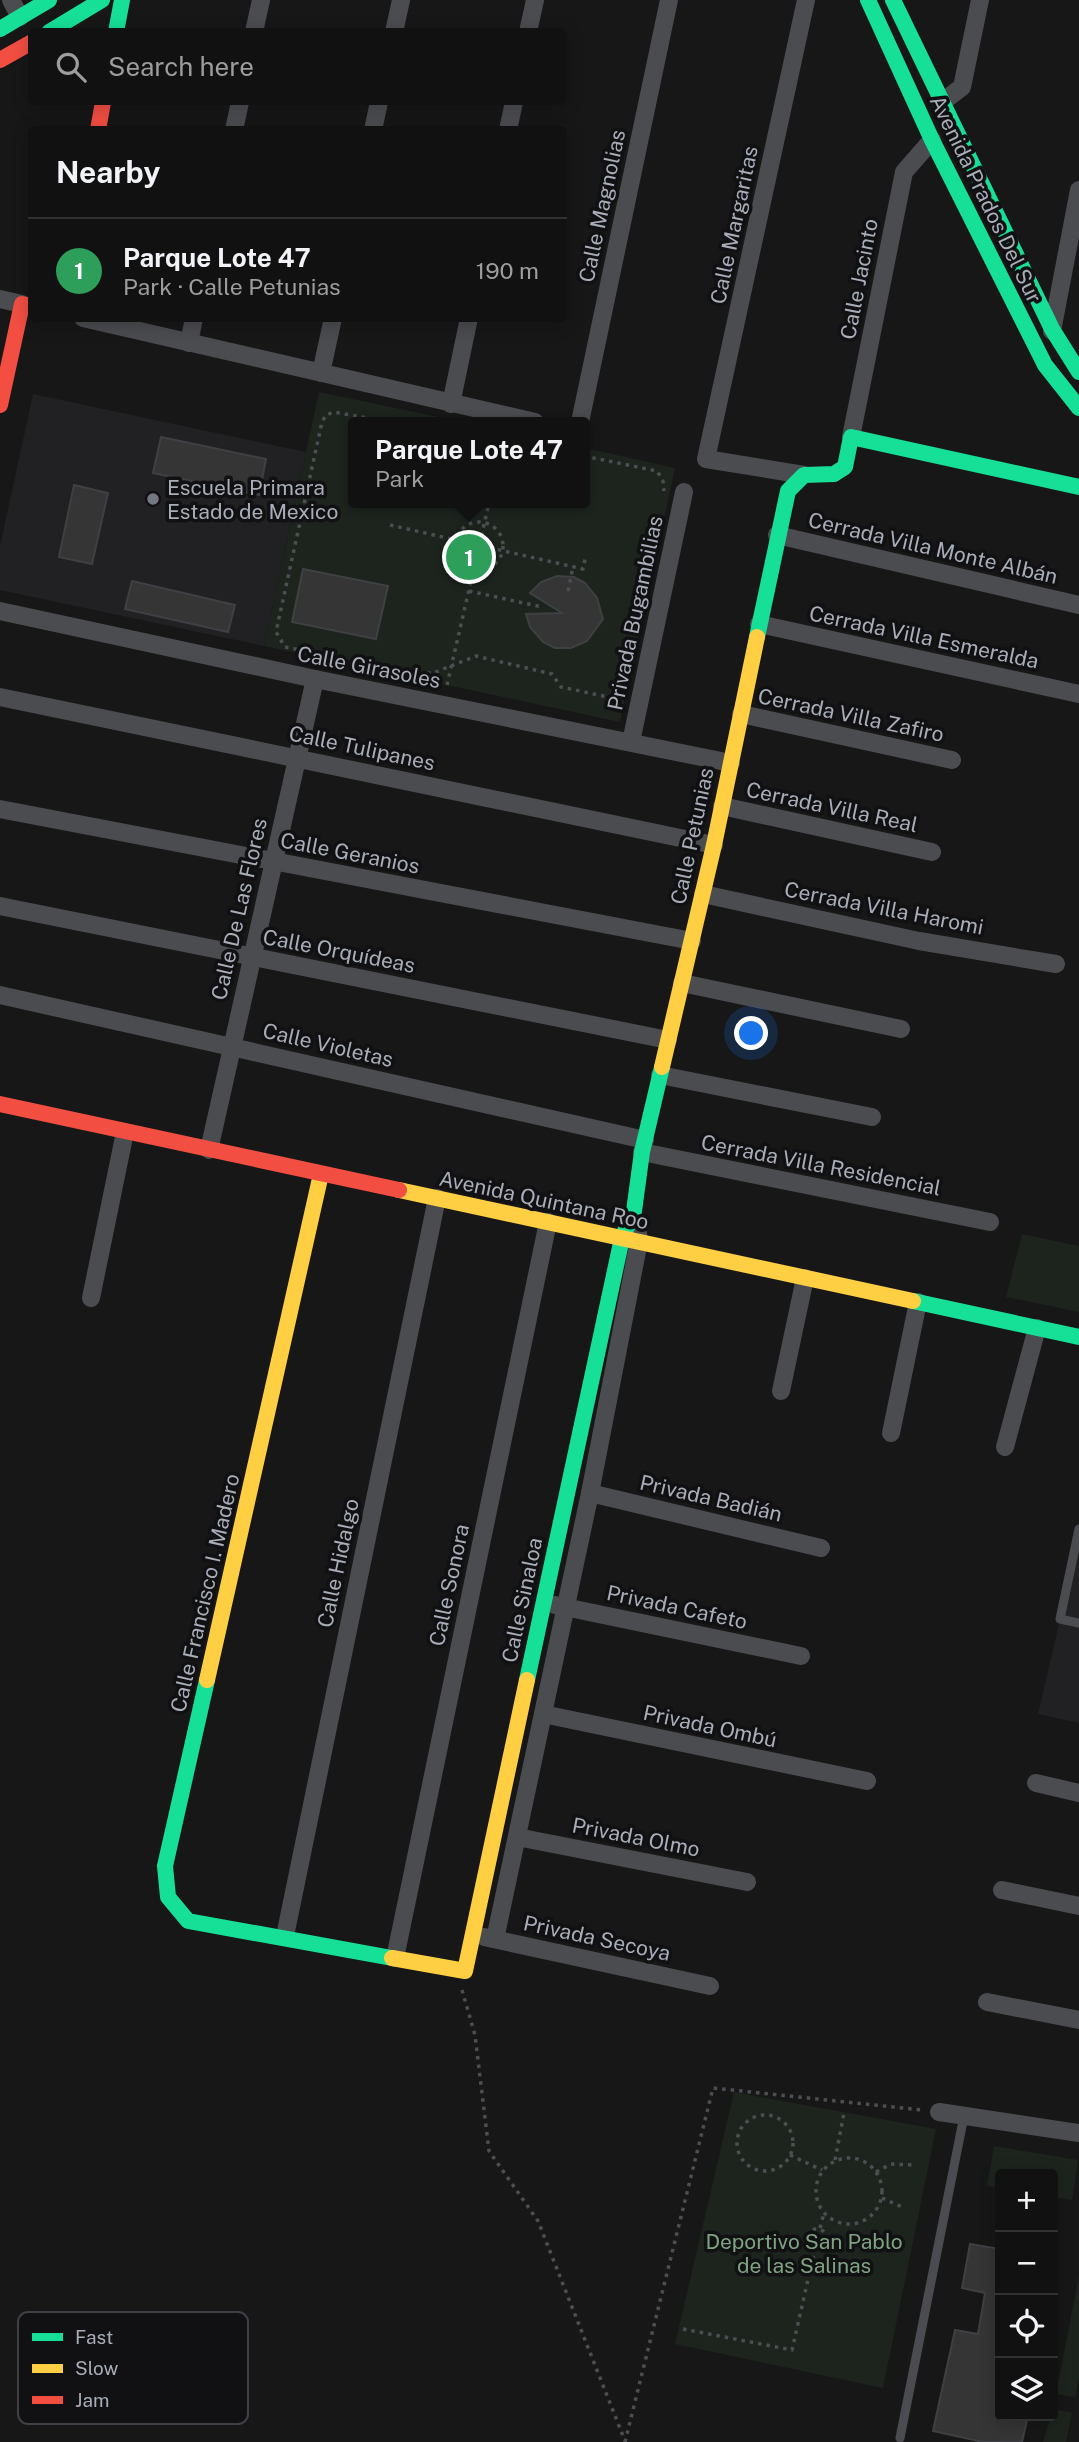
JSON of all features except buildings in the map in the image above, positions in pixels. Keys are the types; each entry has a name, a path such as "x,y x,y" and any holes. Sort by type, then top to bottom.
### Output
{"street":[{"path":"11,0 20,17"},
{"path":"0,29 49,0"},
{"path":"55,28 102,0"},
{"path":"117,28 121,0"},
{"path":"255,28 261,0"},
{"path":"395,28 401,0"},
{"path":"529,28 535,0"},
{"name":"Calle Magnolias","path":"581,417 669,0"},
{"name":"Calle Margaritas","path":"804,475 706,459 806,0"},
{"name":"Avenida Prados Del Sur","path":"868,0 932,139 1045,365 1079,408"},
{"name":"Avenida Prados Del Sur","path":"893,0 1052,329 1079,372"},
{"path":"941,103 962,87 980,0"},
{"path":"0,60 28,43"},
{"path":"99,126 102,105"},
{"path":"235,126 239,105"},
{"path":"374,126 378,105"},
{"path":"509,126 513,105"},
{"name":"Calle Jacinto","path":"851,437 904,172 932,139"},
{"path":"1045,365 1079,190"},
{"path":"0,299 27,305 4,367 0,405"},
{"path":"100,322 512,417"},
{"path":"189,343 193,322"},
{"path":"321,373 332,322"},
{"path":"451,404 468,322"},
{"path":"804,475 834,474 845,467 851,437 1079,487"},
{"name":"Calle Petunias","path":"631,1240 644,1146 714,845 777,535 788,491 804,475"},
{"name":"Privada Bugambilias","path":"631,743 684,492"},
{"name":"Cerrada Villa Monte Albán","path":"777,535 1079,605"},
{"name":"Calle Girasoles","path":"0,611 314,679 731,763"},
{"name":"Cerrada Villa Esmeralda","path":"759,624 1079,694"},
{"name":"Calle De Las Flores","path":"209,1150 314,679"},
{"name":"Calle Tulipanes","path":"0,696 714,845"},
{"name":"Cerrada Villa Zafiro","path":"741,714 953,760"},
{"name":"Cerrada Villa Real","path":"722,806 932,852"},
{"name":"Calle Geranios","path":"0,808 692,942"},
{"name":"Cerrada Villa Haromi","path":"703,894 919,940 1056,964"},
{"name":"Calle Orquídeas","path":"0,906 668,1040"},
{"path":"682,983 901,1029"},
{"name":"Calle Violetas","path":"0,995 232,1047 644,1146"},
{"path":"660,1075 872,1117"},
{"name":"Avenida Quintana Roo","path":"0,1104 1079,1337"},
{"path":"91,1298 125,1132"},
{"name":"Cerrada Villa Residencial","path":"644,1146 990,1222"},
{"name":"Calle Francisco I. Madero","path":"321,1174 165,1866 168,1897 188,1921 285,1936 465,1971"},
{"name":"Calle Hidalgo","path":"285,1936 436,1198"},
{"name":"Calle Sonora","path":"395,1958 548,1222"},
{"path":"495,1939 590,1493 631,1240"},
{"name":"Calle Sinaloa","path":"465,1971 544,1602 631,1240"},
{"path":"781,1391 805,1278"},
{"path":"891,1433 918,1302"},
{"path":"1004,1447 1037,1328"},
{"name":"Privada Badián","path":"590,1493 821,1548"},
{"name":"Privada Cafeto","path":"544,1602 801,1656"},
{"name":"Privada Ombú","path":"543,1714 867,1782"},
{"path":"1036,1783 1079,1793"},
{"name":"Privada Olmo","path":"517,1837 747,1882"},
{"path":"1002,1890 1079,1906"},
{"name":"Privada Secoya","path":"473,1935 710,1986"},
{"path":"987,2002 1079,2020"},
{"path":"939,2112 1079,2133"}],"lane":[{"path":"1079,1529 1060,1619 1079,1623"},
{"path":"900,2438 964,2116"}],"path":[{"path":"362,417 334,412 326,415 322,422 277,624 277,637 285,646 420,673 433,673 476,656 552,674 561,687 603,697 613,698 620,692 623,682"},
{"path":"590,457 657,471 663,481 661,502"},
{"path":"447,685 488,508"},
{"path":"484,523 500,534 502,551 491,566 466,566 457,557 458,533 468,524 484,523"},
{"path":"390,525 583,569 585,559"},
{"path":"568,591 573,566"},
{"path":"468,591 542,607"},
{"path":"465,1971 461,1995 475,2035 489,2151 538,2221 625,2442"},
{"path":"625,2442 713,2088 939,2112"},
{"path":"835,2161 844,2113"},
{"path":"770,2116 779,2119 791,2132 793,2141 790,2155 774,2170 755,2170 747,2165 737,2150 739,2132 752,2118 770,2116"},
{"path":"790,2155 822,2170"},
{"path":"852,2157 863,2160 876,2172 882,2187 882,2198 877,2209 860,2222 838,2223 824,2213 815,2191 822,2170 835,2161 852,2157"},
{"path":"876,2172 891,2164 912,2165"},
{"path":"882,2198 902,2207"},
{"path":"820,2229 824,2213"},
{"path":"820,2229 827,2235 827,2242 821,2249 815,2249 808,2244 807,2237 810,2231 820,2229"},
{"path":"683,2329 792,2350 815,2249"}],"shaded area":[{"name":"Escuela Primara Estado de Mexico","path":"33,394 306,452 264,646 0,590 0,546"},
{"path":"1079,1539 1079,1723 1038,1714"}],"green space":[{"path":"319,392 438,417 348,417 348,508 590,508 590,449 675,468 620,722 264,646"},
{"path":"1022,1234 1079,1246 1079,1312 1006,1297"},
{"name":"Deportivo San Pablo de las Salinas","path":"734,2092 936,2129 883,2388 675,2344"},
{"path":"994,2146 1078,2160 1072,2200 1058,2198 1058,2169 995,2169 995,2187 987,2186"},
{"path":"1079,2276 1079,2377 1075,2397 1058,2394"},
{"path":"1058,2410 1072,2413 1066,2442 1043,2442 1049,2421 1058,2421"}],"traffic: fast":[{"path":"0,29 49,0"},
{"path":"56,28 102,0"},
{"path":"117,28 122,0"},
{"path":"868,0 932,140 1045,365 1079,408"},
{"path":"893,0 1052,329 1079,372"},
{"path":"757,637 788,491 804,475 834,474 845,467 851,437 1079,487"},
{"path":"527,1680 622,1238 634,1211 642,1152 662,1067"},
{"path":"913,1301 1079,1337"},
{"path":"207,1680 165,1866 168,1897 188,1921 392,1958"}],"traffic: slow":[{"path":"662,1067 714,845 757,637"},
{"path":"207,1680 321,1174"},
{"path":"399,1190 913,1301"},
{"path":"392,1958 465,1971 527,1680"}],"traffic: jam":[{"path":"0,60 28,44"},
{"path":"99,126 102,105"},
{"path":"0,405 22,304 28,305"},
{"path":"0,1104 399,1190"}],"place":[{"name":"Escuela Primara Estado de Mexico","path":"153,499"},
{"name":"Parque Lote 47","path":"469,557"}]}
